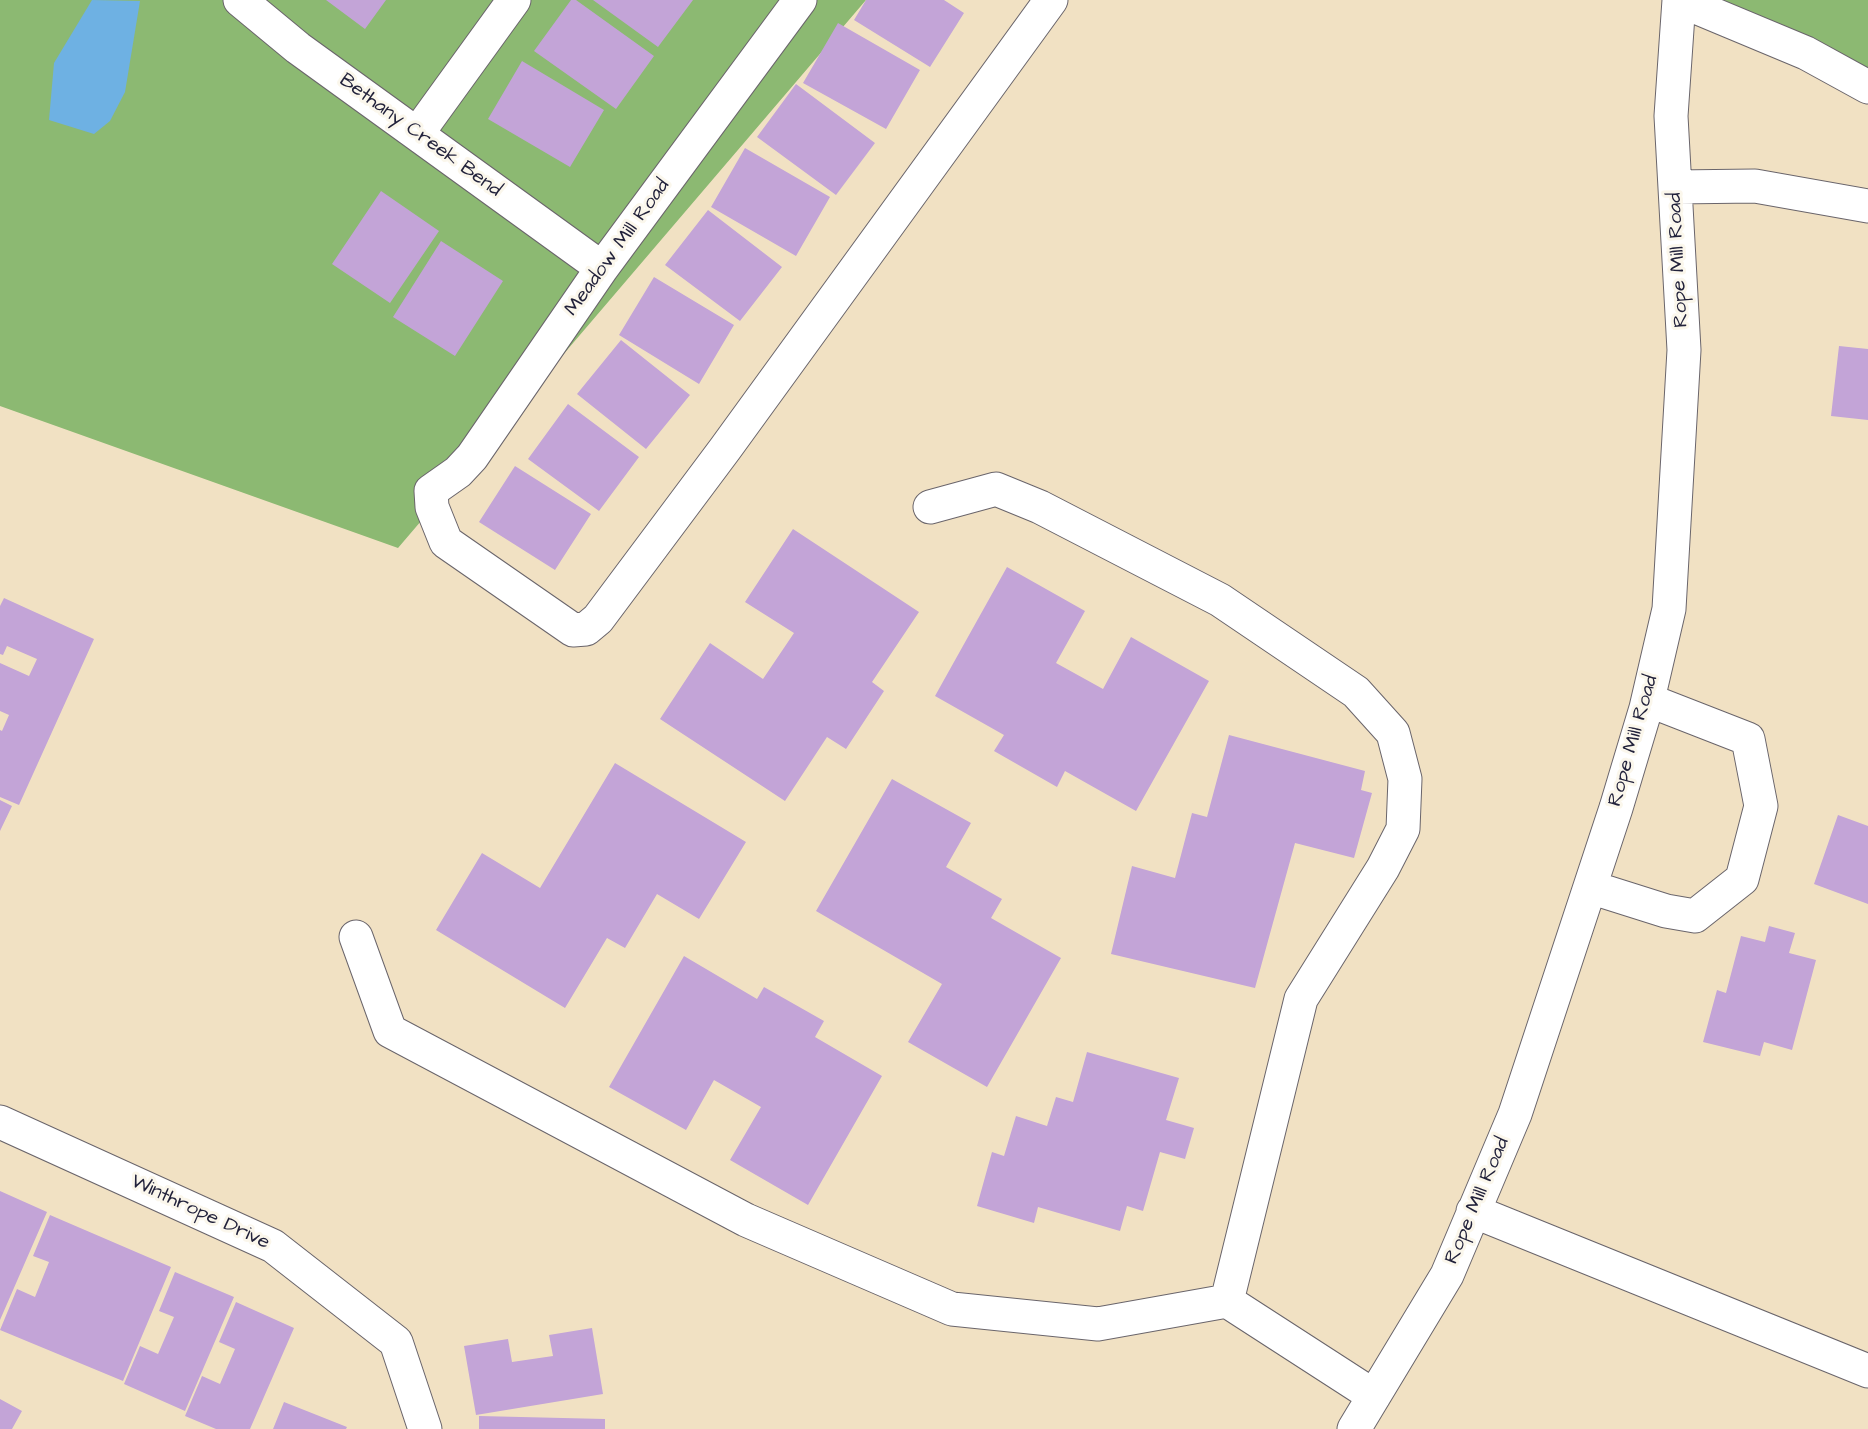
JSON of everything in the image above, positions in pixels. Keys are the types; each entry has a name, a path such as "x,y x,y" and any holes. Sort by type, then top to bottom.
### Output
{"street":[{"name":"Bethany Creek Bend","path":"240,0 298,48 602,268"},
{"path":"417,134 514,0"},
{"name":"Meadow Mill Road","path":"800,0 602,268 472,457 458,472 431,491 432,507 446,542 573,630 586,629 598,619 725,449 1051,0"},
{"path":"1679,0 1806,52 1868,87"},
{"name":"Rope Mill Road","path":"1354,1429 1447,1275 1515,1114 1590,887 1648,700 1669,609 1683,361 1671,116 1679,0"},
{"path":"1675,188 1755,186 1868,206"},
{"path":"930,507 996,489 1040,507 1220,600 1356,692 1393,733 1405,779 1403,829 1383,868 1301,999 1227,1301"},
{"path":"1590,887 1666,911 1695,916 1742,879 1761,806 1748,739 1648,700"},
{"path":"356,937 390,1031 746,1220 952,1309 1098,1324 1227,1301 1374,1396"},
{"name":"Winthrope Drive","path":"0,1122 273,1246 396,1342 425,1429"},
{"path":"1473,1211 1868,1371"}],"green space":[{"path":"0,0 866,0 398,548 0,406"},
{"path":"1666,0 1868,0 1868,91"}],"water":[{"path":"92,0 140,1 125,92 110,121 94,134 49,120 54,63"}],"building":[{"path":"326,0 386,0 365,29"},
{"path":"571,0 576,0 654,56 616,109 534,51"},
{"path":"593,0 693,0 658,47"},
{"path":"866,0 944,0 964,13 930,67 854,20"},
{"path":"838,23 920,70 886,129 803,83"},
{"path":"522,61 604,110 570,167 488,119"},
{"path":"796,84 875,143 836,195 757,137"},
{"path":"745,148 830,197 796,256 711,207"},
{"path":"381,191 439,231 390,303 332,264"},
{"path":"708,210 782,267 740,321 665,265"},
{"path":"441,241 503,281 455,356 393,317"},
{"path":"654,277 734,325 699,384 619,335"},
{"path":"621,340 690,395 646,449 577,394"},
{"path":"1839,346 1868,349 1868,420 1831,416"},
{"path":"568,404 639,457 599,511 528,459"},
{"path":"515,466 591,514 555,570 479,522"},
{"path":"793,529 919,612 872,682 884,691 846,749 827,737 785,801 660,719 710,643 763,679 794,633 745,602"},
{"path":"1007,567 1085,611 1056,663 1103,689 1131,637 1209,681 1136,811 1065,771 1057,787 994,751 1004,735 935,696"},
{"path":"4,598 94,639 19,805 0,797 0,730 2,731 9,715 0,711 0,663 29,676 37,659 7,646 3,655 0,654 0,606"},
{"path":"1229,735 1365,771 1361,790 1372,793 1354,858 1295,843 1255,988 1111,954 1132,866 1175,878 1192,813 1207,817"},
{"path":"615,763 746,842 699,919 657,894 625,948 607,938 565,1008 436,930 482,853 540,888"},
{"path":"892,779 971,823 946,867 1002,899 991,918 1061,958 987,1087 908,1042 942,984 816,911"},
{"path":"0,800 12,806 0,831"},
{"path":"1838,815 1868,826 1868,904 1814,884"},
{"path":"1769,926 1795,933 1789,953 1816,960 1792,1050 1764,1042 1760,1056 1703,1042 1717,990 1726,993 1741,936 1765,942"},
{"path":"684,956 757,999 764,987 824,1021 815,1037 882,1076 808,1205 730,1160 761,1107 714,1080 686,1130 609,1087"},
{"path":"1087,1052 1179,1078 1166,1120 1194,1128 1185,1159 1160,1152 1143,1211 1127,1206 1120,1231 1038,1207 1034,1223 977,1206 992,1152 1004,1156 1016,1116 1047,1126 1056,1097 1073,1102"},
{"path":"0,1191 47,1212 0,1320"},
{"path":"50,1215 171,1267 123,1381 0,1330 17,1289 35,1297 49,1262 33,1256"},
{"path":"175,1272 234,1297 185,1411 124,1384 140,1346 158,1354 174,1317 159,1311"},
{"path":"236,1302 294,1328 250,1429 216,1429 185,1416 202,1376 220,1384 235,1349 219,1342"},
{"path":"592,1328 603,1394 476,1415 464,1346 508,1339 512,1362 553,1356 549,1335"},
{"path":"0,1399 22,1411 12,1429 0,1429"},
{"path":"284,1402 347,1427 346,1429 273,1429"},
{"path":"479,1416 605,1419 605,1429 479,1429"}]}
